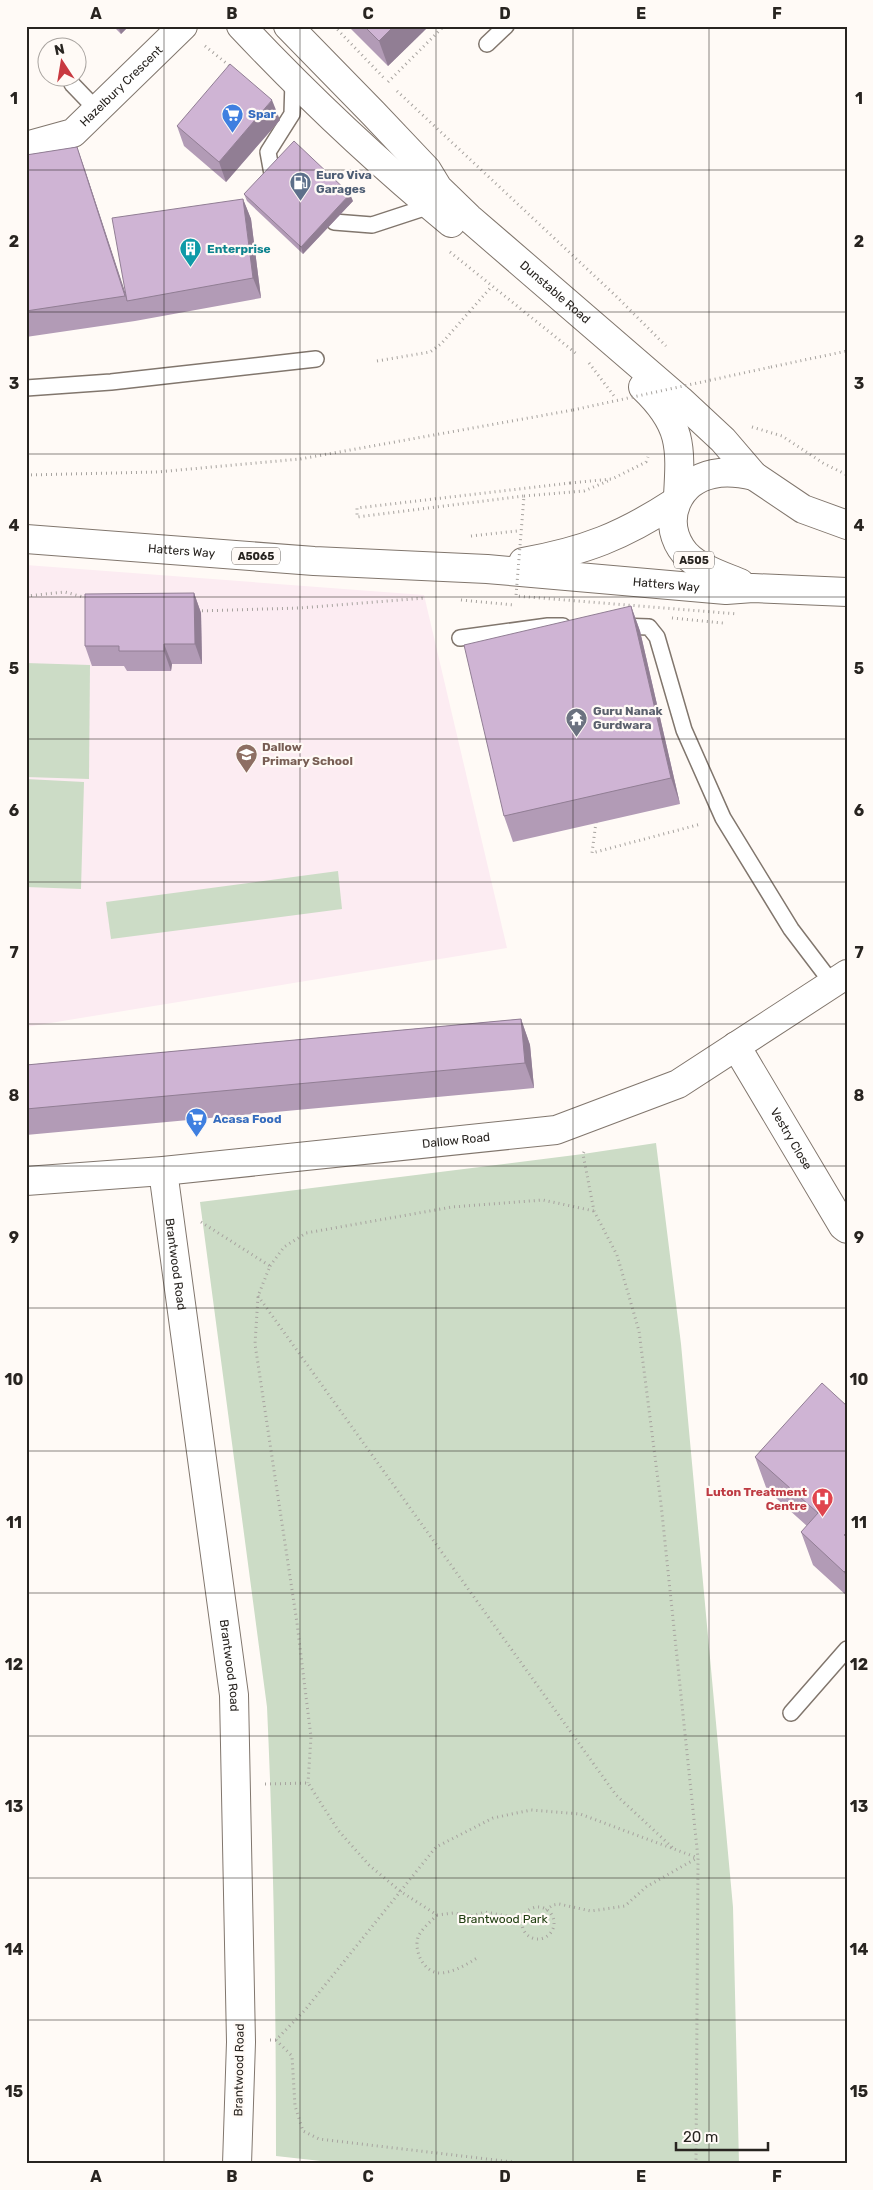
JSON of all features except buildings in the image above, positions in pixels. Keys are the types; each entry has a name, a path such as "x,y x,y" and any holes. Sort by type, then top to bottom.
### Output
{"main road":[{"name":"Hazelbury Crescent","path":"26,146 73,133 183,26"},
{"name":"Dunstable Road","path":"241,26 293,81 430,206 597,345 661,404 668,414 678,440 681,455 677,499"},
{"name":"Dunstable Road","path":"288,26 414,156 427,170 438,188 469,218 680,400 723,440 754,476 803,509 847,525"},
{"name":"Hatters Way","path":"487,569 561,556 601,543 644,522 677,499 692,483 714,473 736,472 754,476"},
{"name":"A505","path":"677,499 673,520 675,534 682,549 705,569 753,588"},
{"name":"Hatters Way","path":"26,539 314,560 487,569 726,590 753,588 847,592"},
{"name":"Dallow Road","path":"26,1181 162,1171 556,1130 678,1084 839,978"},
{"name":"Vestry Close","path":"736,1046 843,1226 847,1229"},
{"name":"Brantwood Road","path":"162,1171 234,1695 240,2042 237,2164"}],"lane":[{"path":"487,44 506,26"},
{"path":"272,174 268,152 292,114 293,81"},
{"path":"76,88 97,110"},
{"path":"334,222 372,225 430,206"},
{"path":"26,388 111,382 316,359"},
{"path":"460,638 548,626 576,626"},
{"path":"603,626 649,627 657,637 684,730 723,818 791,930 839,978"},
{"path":"791,1712 847,1649"}],"path":[{"path":"334,26 388,82 671,350"},
{"path":"388,82 444,26"},
{"path":"541,27 547,26"},
{"path":"203,44 233,69"},
{"path":"446,248 581,357"},
{"path":"377,361 430,352 441,344 492,286"},
{"path":"26,475 157,472 300,459 573,410 847,351"},
{"path":"588,363 623,408"},
{"path":"698,378 705,385"},
{"path":"746,426 782,436 823,463 847,475"},
{"path":"612,479 357,508 358,517 524,496 584,491 612,479 646,462 649,455"},
{"path":"524,496 516,596 738,614"},
{"path":"467,536 531,529"},
{"path":"26,596 65,592 92,600"},
{"path":"188,611 300,608 433,598"},
{"path":"596,822 592,853 723,818"},
{"path":"586,1149 583,1154 594,1211 617,1255 639,1331 662,1504 698,1858 696,2164"},
{"path":"523,1919 484,1912 471,1916 453,1913 437,1915 400,1891 369,1865 338,1830 308,1783 311,1737 302,1661 255,1344 258,1296 270,1266 284,1247 306,1233 452,1206 544,1200 594,1211"},
{"path":"202,1222 270,1266"},
{"path":"258,1296 616,1795 673,1848"},
{"path":"237,1786 308,1783"},
{"path":"240,2042 276,2040 305,2010 436,1847 493,1818 531,1810 580,1814 698,1858"},
{"path":"546,1910 553,1905 559,1904 591,1911 625,1906 646,1886 698,1858"},
{"path":"532,1909 546,1910 550,1913 554,1923 550,1933 541,1939 526,1934 522,1924 523,1919 525,1914 532,1909"},
{"path":"437,1915 419,1935 417,1944 421,1960 429,1969 439,1973 461,1968 477,1958"},
{"path":"276,2040 292,2056 295,2106 303,2131 319,2139 530,2164"}],"shaded area":[{"name":"Dallow Primary School","path":"26,565 424,595 507,948 26,1027"}],"green space":[{"path":"26,663 90,665 89,779 26,777"},
{"path":"26,779 84,782 81,889 26,887"},
{"path":"338,871 342,909 111,939 106,902"},
{"name":"Brantwood Park","path":"656,1143 681,1344 733,1907 739,2164 348,2164 276,2156 274,1932 267,1707 200,1202 583,1154"}],"place":[{"name":"Spar","path":"232,133"},
{"name":"Euro Viva Garages","path":"300,201"},
{"name":"Enterprise","path":"191,268"},
{"name":"Guru Nanak Gurdwara","path":"577,737"},
{"name":"Dallow Primary School","path":"246,773"},
{"name":"Acasa Food","path":"197,1138"},
{"name":"Luton Treatment Centre","path":"823,1518"}]}
